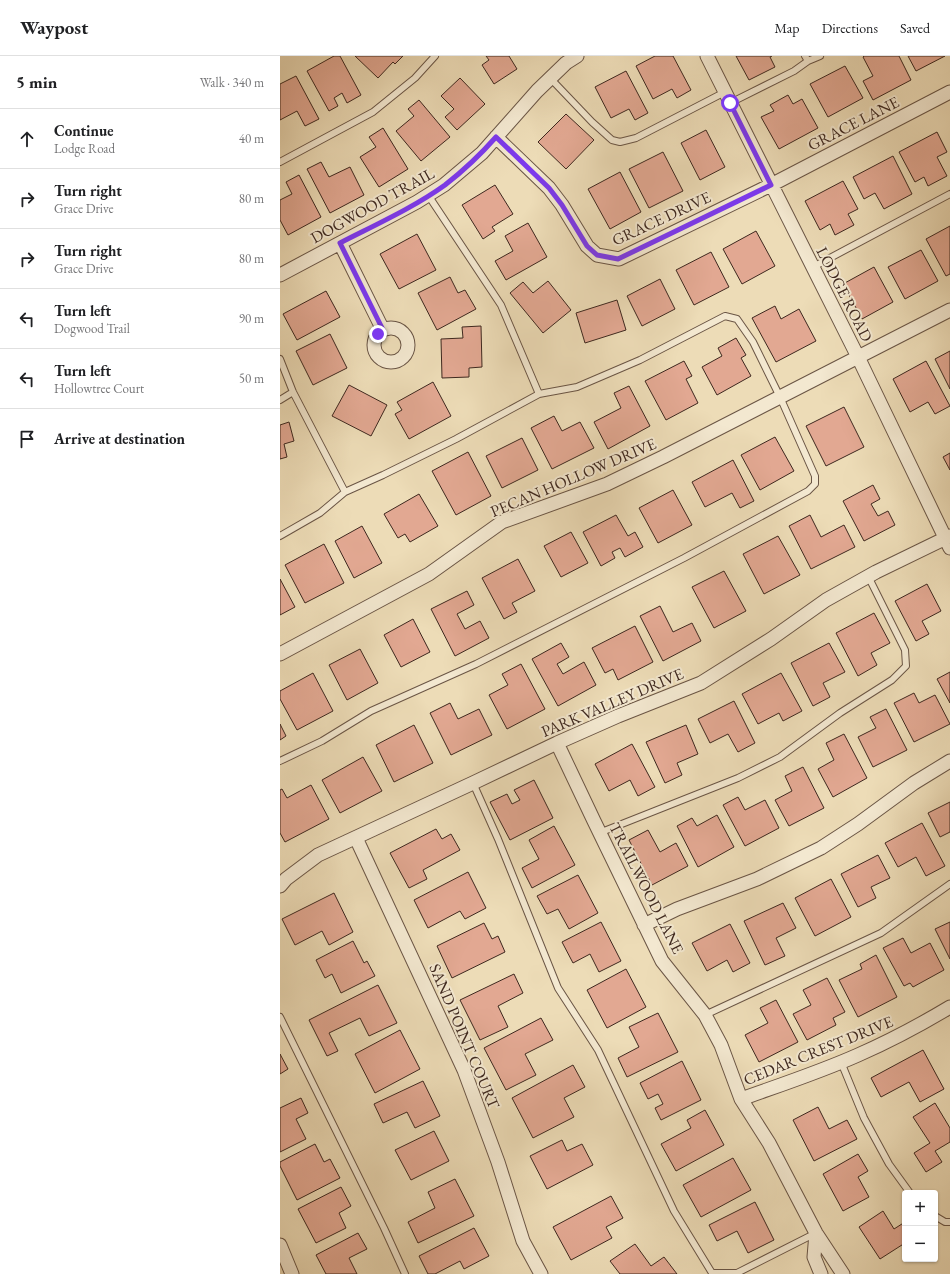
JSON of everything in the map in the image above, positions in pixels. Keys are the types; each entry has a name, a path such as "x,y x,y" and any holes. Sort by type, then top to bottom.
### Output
{"street":[{"name":"DOGWOOD TRAIL","path":"280,275 444,185 482,153 537,91 566,62 576,56"},
{"name":"LODGE ROAD","path":"707,56 858,357 948,541"},
{"name":"GRACE LANE","path":"771,185 950,92"},
{"name":"GRACE DRIVE","path":"496,137 549,188 562,205 587,246 597,255 618,259 771,185"},
{"path":"340,243 383,330"},
{"name":"PECAN HOLLOW DRIVE","path":"280,654 430,574 502,522 607,484 663,457 950,310"},
{"name":"PARK VALLEY DRIVE","path":"280,886 286,879 318,855 557,743 618,716 701,683 771,639 826,600 868,576 948,541"},
{"name":"TRAILWOOD LANE","path":"557,743 599,833 662,961 705,1015 721,1045 741,1099 769,1143 816,1233 843,1274"},
{"path":"644,925 677,909 757,879 821,848 858,824 914,783 950,761"},
{"name":"SAND POINT COURT","path":"356,838 464,1070 498,1162 523,1241 541,1274"},
{"name":"CEDAR CREST DRIVE","path":"741,1099 841,1062 912,1030 950,1007"},
{"path":"816,1233 814,1257 820,1274"},
{"path":"280,1246 292,1274"}],"lane":[{"path":"280,162 373,112 415,78 435,56"},
{"path":"550,78 592,122 612,140 620,142 636,138 794,71 807,58 820,56"},
{"path":"812,267 950,194"},
{"path":"428,195 501,305 539,394"},
{"path":"280,536 320,513 345,492 456,439 539,394 577,387 640,360 725,316 737,319 753,342 780,397 814,476 815,484 808,491 684,558 476,664 371,711 322,741 280,761"},
{"path":"280,359 293,392 345,492"},
{"path":"280,400 293,392"},
{"path":"599,833 738,778 780,757 840,713 892,680 906,666 905,650 868,576"},
{"path":"473,783 498,838 558,988 598,1050 674,1211 712,1273 737,1273 816,1233"},
{"path":"705,1015 881,933 950,884"},
{"path":"280,1017 384,1228 405,1274"},
{"path":"841,1062 864,1118 889,1164 908,1190"},
{"path":"938,1218 945,1222 950,1222"}],"building":[{"path":"334,56 340,56 361,95 347,103 342,93 334,98 338,106 329,111 307,71"},
{"path":"355,56 403,56 395,64 393,62 378,78"},
{"path":"486,56 509,56 517,69 494,84 482,65 489,60"},
{"path":"655,56 673,56 691,90 677,98 672,89 653,99 636,66"},
{"path":"736,56 772,56 770,57 775,67 749,80"},
{"path":"899,56 911,80 873,100 863,81 873,76 863,57"},
{"path":"908,56 945,56 916,71"},
{"path":"845,66 863,98 828,117 810,84"},
{"path":"626,71 648,113 635,120 629,109 611,118 595,87"},
{"path":"296,76 319,119 305,126 297,111 280,120 280,84"},
{"path":"460,78 485,104 457,130 445,117 454,109 441,96"},
{"path":"788,95 793,104 802,99 818,128 779,149 761,117 774,111 770,105"},
{"path":"419,100 450,137 421,161 396,131 414,116 408,109"},
{"path":"566,114 594,140 566,169 538,142"},
{"path":"383,128 408,169 379,187 360,157 376,147 369,137"},
{"path":"706,130 725,167 700,180 681,143"},
{"path":"937,132 947,152 937,157 947,176 928,186 924,177 915,182 899,152"},
{"path":"663,152 683,191 649,208 629,169"},
{"path":"893,156 912,194 884,209 875,193 864,199 853,177"},
{"path":"321,162 329,177 350,167 364,195 330,213 307,169"},
{"path":"620,172 641,212 610,229 588,189"},
{"path":"299,175 321,217 288,235 280,220 280,200 292,194 286,182"},
{"path":"843,181 858,209 848,214 854,225 835,235 830,224 820,230 805,201"},
{"path":"495,185 513,214 492,227 495,231 483,239 462,205"},
{"path":"528,223 547,257 506,280 495,261 513,251 505,236"},
{"path":"950,226 950,274 946,276 926,239"},
{"path":"756,231 775,266 742,284 723,249"},
{"path":"417,234 436,270 399,289 380,254"},
{"path":"921,250 938,281 905,299 888,267"},
{"path":"711,252 729,287 694,305 676,270"},
{"path":"874,267 893,302 862,319 843,284"},
{"path":"450,277 458,293 465,290 476,309 437,330 418,293"},
{"path":"660,279 675,309 642,326 627,296"},
{"path":"548,281 571,310 543,333 510,293 523,282 533,293"},
{"path":"326,291 340,317 297,340 283,314"},
{"path":"617,300 626,330 585,343 576,313"},
{"path":"775,306 781,319 799,309 816,341 776,362 752,318"},
{"path":"481,326 482,367 469,368 469,377 442,378 441,339 463,338 462,327"},
{"path":"330,334 347,368 313,385 296,351"},
{"path":"736,338 746,355 741,358 751,376 717,395 702,367 722,356 718,348"},
{"path":"950,351 950,389 935,359"},
{"path":"684,361 692,376 686,379 698,403 666,420 645,381"},
{"path":"926,361 950,406 935,414 928,402 910,412 893,379"},
{"path":"433,382 451,416 409,439 395,414 402,410 397,402"},
{"path":"349,385 387,405 371,436 332,416"},
{"path":"629,386 650,426 608,449 594,422 621,408 614,393"},
{"path":"844,407 864,447 826,466 806,426"},
{"path":"554,416 562,431 580,422 594,448 552,469 531,428"},
{"path":"289,422 294,441 284,444 287,457 280,459 280,425"},
{"path":"775,437 794,471 760,490 741,455"},
{"path":"522,438 538,470 502,488 486,456"},
{"path":"468,452 491,496 456,515 432,471"},
{"path":"950,453 950,470 943,457"},
{"path":"733,460 754,501 740,508 732,493 705,507 692,482"},
{"path":"873,485 880,499 871,504 878,516 888,511 895,525 864,541 843,501"},
{"path":"673,490 692,525 658,543 639,508"},
{"path":"419,494 438,526 410,542 405,534 398,538 384,514"},
{"path":"616,515 628,536 635,532 643,547 625,557 620,548 612,552 615,558 601,566 583,532"},
{"path":"810,515 821,537 844,525 855,547 811,569 789,526"},
{"path":"362,526 382,563 354,578 335,541"},
{"path":"571,532 588,563 561,577 544,546"},
{"path":"778,536 800,575 764,594 743,554"},
{"path":"324,544 344,583 305,603 285,565"},
{"path":"518,559 535,591 512,603 517,612 504,619 482,578"},
{"path":"724,571 746,611 714,628 692,587"},
{"path":"280,579 295,607 280,615"},
{"path":"927,584 941,611 922,621 929,634 916,641 895,601"},
{"path":"467,591 474,605 457,614 465,629 480,621 489,638 455,656 431,609"},
{"path":"660,606 673,632 692,623 701,641 663,661 640,616"},
{"path":"874,613 890,643 871,653 877,665 858,676 836,633"},
{"path":"413,619 430,652 401,667 384,635"},
{"path":"635,626 653,662 618,680 613,669 605,673 592,648"},
{"path":"561,643 569,657 557,664 563,674 584,662 596,685 558,706 532,659"},
{"path":"829,643 845,672 823,683 830,697 813,706 791,663"},
{"path":"360,649 378,683 347,700 329,665"},
{"path":"521,664 545,709 507,729 489,695 508,685 502,674"},
{"path":"950,672 950,703 937,679"},
{"path":"313,673 333,711 297,730 280,699 280,691"},
{"path":"781,673 802,711 783,721 779,713 758,724 742,694"},
{"path":"914,693 919,703 935,695 950,724 914,742 894,703"},
{"path":"734,701 755,743 738,752 728,734 710,743 698,719"},
{"path":"450,703 458,719 479,709 492,735 451,755 430,713"},
{"path":"886,709 907,750 873,767 858,737 876,728 870,717"},
{"path":"280,724 286,736 280,740"},
{"path":"414,725 433,763 394,782 376,745"},
{"path":"686,725 698,754 677,763 682,775 665,783 646,742"},
{"path":"844,734 867,778 833,797 818,769 834,760 826,743"},
{"path":"632,744 655,787 638,796 630,780 609,791 595,764"},
{"path":"363,757 382,791 340,813 322,780"},
{"path":"803,767 824,808 789,826 775,800 792,791 785,776"},
{"path":"534,780 553,818 510,840 490,802 507,794 512,804 520,800 514,790"},
{"path":"311,785 329,819 285,842 280,833 280,790 282,789 287,798"},
{"path":"738,797 745,810 765,800 779,828 745,846 723,805"},
{"path":"950,802 950,832 940,837 928,813"},
{"path":"717,815 734,847 698,867 677,826 692,818 697,826"},
{"path":"922,823 945,866 926,876 916,857 898,867 885,843"},
{"path":"554,826 575,865 532,888 522,868 539,859 529,840"},
{"path":"436,829 442,839 451,834 460,850 423,870 427,879 409,888 390,853"},
{"path":"648,830 660,852 676,843 688,866 652,885 629,840"},
{"path":"878,855 890,878 871,887 876,898 858,907 841,874"},
{"path":"468,872 486,908 465,919 460,911 428,928 414,900"},
{"path":"578,875 598,913 569,929 558,909 547,914 537,896"},
{"path":"831,879 851,917 815,936 795,898"},
{"path":"334,893 353,932 329,945 322,931 295,945 282,919"},
{"path":"783,903 796,928 776,938 785,956 765,965 744,921"},
{"path":"601,922 621,961 599,972 590,954 573,963 562,942"},
{"path":"950,922 950,959 935,929"},
{"path":"484,923 492,939 498,936 505,952 452,978 437,946"},
{"path":"730,924 750,963 733,972 727,960 707,971 692,943"},
{"path":"903,938 911,953 930,943 944,970 913,987 910,983 904,986 883,948"},
{"path":"353,941 364,963 367,961 375,976 341,993 332,974 325,978 316,960"},
{"path":"876,955 897,997 858,1017 839,980 862,969 860,964"},
{"path":"626,969 646,1007 607,1028 587,990"},
{"path":"514,974 523,993 498,1006 508,1027 480,1040 460,1000"},
{"path":"827,978 845,1012 833,1018 836,1025 807,1040 793,1014 811,1005 803,990"},
{"path":"378,985 397,1023 369,1036 360,1018 329,1033 338,1051 327,1056 309,1020"},
{"path":"776,1000 798,1042 759,1062 745,1035 768,1023 760,1008"},
{"path":"658,1013 678,1052 627,1077 618,1058 639,1047 629,1027"},
{"path":"541,1018 553,1040 525,1054 536,1075 506,1090 484,1048"},
{"path":"400,1030 420,1069 375,1093 355,1054"},
{"path":"923,1050 944,1089 920,1102 909,1082 881,1097 871,1078"},
{"path":"280,1054 288,1069 280,1074"},
{"path":"682,1061 701,1100 661,1120 655,1108 663,1104 658,1094 648,1099 640,1083"},
{"path":"573,1065 585,1087 564,1098 574,1117 533,1138 512,1098"},
{"path":"423,1081 440,1116 415,1128 407,1112 383,1123 374,1104"},
{"path":"301,1098 308,1113 296,1119 306,1139 280,1152 280,1108"},
{"path":"935,1103 950,1128 950,1142 935,1151 942,1162 926,1172 914,1153 930,1143 913,1117"},
{"path":"818,1107 829,1129 847,1120 857,1139 814,1161 793,1120"},
{"path":"705,1110 724,1145 676,1171 661,1144 691,1128 687,1120"},
{"path":"434,1131 449,1161 411,1180 395,1150"},
{"path":"562,1140 567,1151 582,1144 593,1165 547,1189 530,1156"},
{"path":"315,1144 324,1162 330,1159 340,1178 297,1200 280,1166 280,1162"},
{"path":"858,1154 868,1171 858,1177 869,1197 843,1211 823,1174"},
{"path":"733,1158 751,1190 701,1217 683,1185"},
{"path":"455,1179 474,1216 418,1243 408,1222 435,1208 428,1192"},
{"path":"341,1187 351,1206 339,1213 346,1228 316,1243 298,1209"},
{"path":"611,1196 623,1218 606,1227 612,1238 571,1260 553,1227"},
{"path":"755,1202 774,1240 748,1253 737,1231 717,1241 709,1225"},
{"path":"883,1211 894,1229 902,1224 902,1245 880,1259 859,1227"},
{"path":"474,1228 489,1256 464,1269 460,1261 435,1274 428,1274 419,1256"},
{"path":"358,1233 367,1249 349,1258 357,1274 326,1274 316,1255"},
{"path":"635,1244 651,1266 664,1257 677,1274 620,1274 610,1261"}],"route":[{"path":"378,334 383,330 340,243 417,202 444,185 482,153 496,137 549,188 562,205 587,246 597,255 618,259 771,185 730,103"}]}
